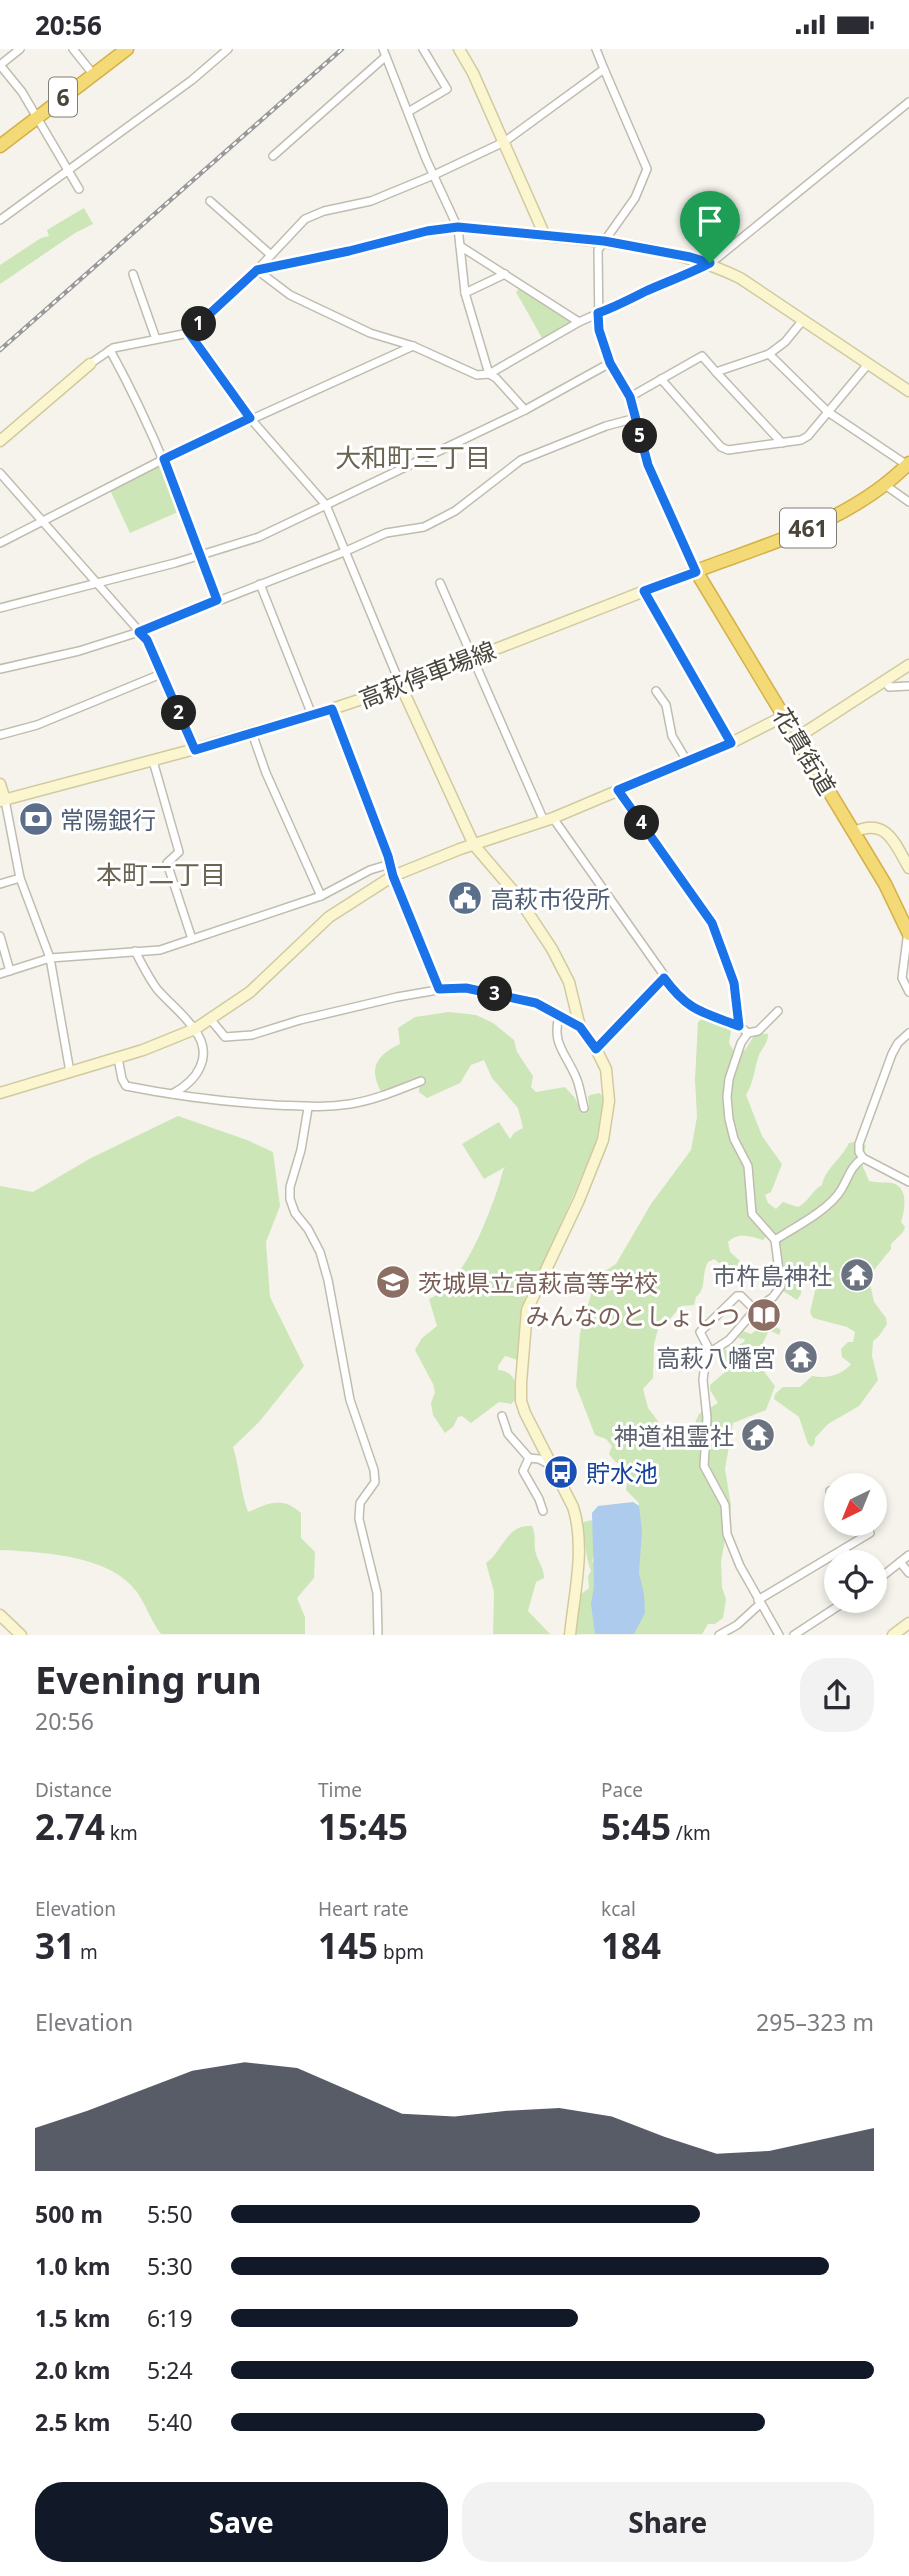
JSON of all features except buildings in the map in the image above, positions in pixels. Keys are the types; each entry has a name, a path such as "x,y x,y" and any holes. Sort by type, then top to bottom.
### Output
{"highway":[{"name":"6","path":"0,146 127,49"},
{"name":"461","path":"696,572 821,522 853,506 885,485 908,464"},
{"name":"花貫街道","path":"696,572 886,884 908,933"}],"street":[{"path":"20,49 0,65 22,92 79,189"},
{"path":"73,49 93,74"},
{"path":"408,112 447,89 422,49"},
{"path":"459,49 473,73 545,236"},
{"path":"596,49 647,169 635,198 598,250 599,330 610,363 630,397 648,465 696,572"},
{"path":"0,220 191,80 222,51"},
{"path":"273,156 384,53 434,176 458,227 465,293 489,374 496,378 525,410"},
{"path":"0,441 110,350 189,333 257,270 305,219 314,214 371,201 434,176 504,142 604,69"},
{"path":"257,270 290,295 370,333 414,346 477,375 489,374 579,322 626,303 644,292 680,279 710,263 909,102"},
{"path":"210,201 271,255"},
{"path":"257,270 427,231 458,227 604,241 710,263 740,278 909,391"},
{"path":"460,246 579,322"},
{"path":"133,274 156,339"},
{"path":"465,293 505,274"},
{"path":"716,372 769,354 785,342 803,320"},
{"path":"189,333 250,418 326,505 401,686 474,845 515,893 552,949 569,982 580,1027 606,1069 608,1120 603,1140 579,1200 531,1298 524,1326 522,1401 573,1507 579,1532 570,1635"},
{"path":"0,543 250,418 414,346"},
{"path":"110,350 140,405 164,459 217,600"},
{"path":"769,354 828,412 908,464"},
{"path":"630,397 702,356 782,443"},
{"path":"0,608 259,537 525,410 610,363"},
{"path":"661,379 721,447 728,450 801,440 808,436 869,363"},
{"path":"0,669 79,651 139,632 386,533 424,527 455,510 521,460 606,426 636,418"},
{"path":"0,473 147,640 195,750"},
{"path":"885,485 909,502"},
{"name":"高萩停車場線","path":"3,800 195,750 332,709 401,686 696,572"},
{"path":"440,583 471,657 548,820 683,1002 739,1026 748,1033"},
{"path":"260,584 312,715"},
{"path":"644,591 731,743"},
{"path":"798,737 909,665"},
{"path":"0,735 37,725 161,674"},
{"path":"885,680 889,687 908,689"},
{"path":"656,691 666,705 672,736 687,761"},
{"path":"332,709 388,856 393,876 439,989"},
{"path":"0,1093 118,1058 169,1041 194,1029 250,992 329,917 393,876 548,820 731,743 784,716"},
{"path":"252,733 266,773 321,896"},
{"path":"153,761 179,852 167,863 192,939"},
{"path":"0,784 20,878 50,958 70,1072"},
{"path":"618,790 712,923 734,983 739,1026"},
{"path":"854,832 871,826 884,831 909,869"},
{"path":"0,974 50,958 160,950 321,896 370,870 390,864"},
{"path":"0,884 20,878"},
{"path":"908,933 902,978 909,992"},
{"path":"0,936 10,971"},
{"path":"135,951 158,989 194,1029 201,1042 203,1057 199,1073 187,1087 171,1095"},
{"path":"596,1049 664,978"},
{"path":"211,1020 225,1037 244,1037 300,1020 439,989 466,988 536,1003 580,1027"},
{"path":"778,1011 758,1031 748,1033 741,1043 729,1079 727,1097 734,1139 748,1166 752,1214 775,1240 781,1286 729,1340 706,1355 704,1376 707,1418 704,1466 725,1505 727,1534 740,1566 779,1635"},
{"path":"559,1016 557,1041 577,1077 584,1108"},
{"path":"909,1033 898,1043 892,1054 859,1144 859,1152 863,1158 909,1182"},
{"path":"118,1058 126,1086 171,1095 308,1108 351,1104 380,1097 421,1081"},
{"path":"308,1108 290,1187 290,1199 295,1213 320,1252 350,1399 373,1470 375,1482 360,1503 359,1519 377,1593 378,1635"},
{"path":"775,1240 823,1208 841,1191 846,1176 863,1158"},
{"path":"710,1351 701,1332 722,1309 737,1296 741,1296 755,1310"},
{"path":"502,1416 508,1434 528,1458 539,1459 552,1467"},
{"path":"528,1458 523,1471 540,1499 543,1511"},
{"path":"719,1635 737,1625 759,1602 864,1537"},
{"path":"887,1572 909,1555"},
{"path":"900,1562 909,1573"},
{"path":"794,1635 828,1613"},
{"path":"0,1615 20,1635"},
{"path":"893,1635 909,1623"}],"green space":[{"path":"84,208 93,224 75,233 0,284 0,265 41,238 49,236 47,230"},
{"path":"521,287 573,322 542,338 516,292"},
{"path":"159,465 178,512 130,533 110,490"},
{"path":"449,1012 476,1015 493,1023 514,1040 517,1052 533,1076 531,1087 536,1092 565,1087 584,1114 589,1107 590,1095 599,1093 604,1097 596,1142 547,1257 526,1295 520,1319 518,1360 505,1356 498,1366 498,1370 508,1373 514,1379 518,1397 511,1404 499,1402 471,1423 462,1416 458,1417 453,1427 445,1433 433,1415 433,1384 415,1350 422,1338 437,1326 429,1299 442,1291 463,1266 487,1217 505,1167 484,1179 462,1144 499,1122 510,1139 523,1128 518,1108 492,1078 484,1060 471,1065 460,1083 427,1098 419,1092 420,1079 415,1078 381,1092 375,1069 380,1057 400,1044 398,1028 415,1017"},
{"path":"704,1017 722,1023 731,1031 729,1043 736,1055 745,1050 756,1033 768,1034 746,1095 762,1136 782,1164 771,1192 765,1195 768,1203 776,1209 783,1202 798,1207 801,1205 822,1185 849,1143 854,1142 866,1145 862,1164 869,1181 892,1183 901,1189 904,1205 901,1222 905,1227 874,1270 870,1283 874,1302 886,1318 887,1324 873,1341 872,1356 878,1380 859,1406 828,1424 815,1438 812,1447 808,1444 799,1417 774,1399 775,1394 783,1387 800,1387 812,1376 833,1376 847,1368 851,1364 842,1357 841,1349 848,1342 853,1342 855,1332 847,1327 813,1318 810,1312 815,1291 806,1280 801,1283 801,1294 797,1300 783,1291 778,1239 770,1232 763,1240 740,1236 728,1242 730,1252 741,1264 736,1267 714,1259 708,1262 702,1290 694,1305 681,1306 669,1320 660,1322 654,1344 653,1378 643,1389 648,1408 664,1429 668,1431 686,1428 695,1423 699,1414 718,1403 710,1385 724,1373 724,1364 719,1353 744,1342 745,1339 738,1338 743,1331 751,1334 768,1322 781,1330 779,1335 769,1330 755,1360 775,1386 766,1410 733,1423 725,1469 731,1506 721,1562 722,1588 726,1599 723,1618 715,1624 708,1624 702,1634 576,1634 580,1595 589,1588 588,1576 591,1571 581,1526 592,1520 598,1539 592,1561 595,1565 639,1503 626,1490 628,1474 609,1454 612,1446 606,1439 595,1435 576,1386 580,1333 596,1277 616,1264 651,1204 691,1150 697,1117 695,1080 698,1022"},
{"path":"178,1116 273,1152 280,1206 266,1242 270,1297 304,1366 259,1422 233,1447 248,1512 269,1504 281,1503 301,1513 301,1538 315,1552 314,1578 297,1598 305,1617 305,1634 161,1634 137,1592 110,1570 55,1554 0,1550 0,1186 33,1192 91,1158"},
{"path":"523,1526 532,1526 535,1550 544,1578 536,1582 528,1611 550,1634 493,1634 494,1592 486,1563 511,1533"}],"water":[{"path":"633,1502 639,1506 642,1531 639,1573 645,1613 634,1634 595,1634 591,1604 594,1586 592,1513 598,1506"}],"railway":[{"path":"0,350 342,49"}],"place":[{"name":"常陽銀行","path":"36,819"},
{"name":"高萩市役所","path":"465,898"},
{"name":"市杵島神社","path":"857,1275"},
{"name":"茨城県立高萩高等学校","path":"393,1282"},
{"name":"みんなのとしょしつ","path":"764,1315"},
{"name":"高萩八幡宮","path":"801,1357"},
{"name":"神道祖霊社","path":"758,1435"},
{"name":"貯水池","path":"561,1472"}],"district":[{"name":"大和町三丁目","path":"413,457"},
{"name":"本町二丁目","path":"161,874"}],"route":[{"path":"458,227 604,241 710,263 680,279 598,313 599,330 610,363 630,397 648,465 696,572 644,591 731,743 618,790 712,923 734,983 739,1026 703,1013 683,1002 664,978 596,1049 580,1027 536,1003 466,988 439,989 393,876 388,856 332,709 195,750 147,640 139,632 217,600 164,459 250,418 189,333 257,270 427,231 458,227"}]}
